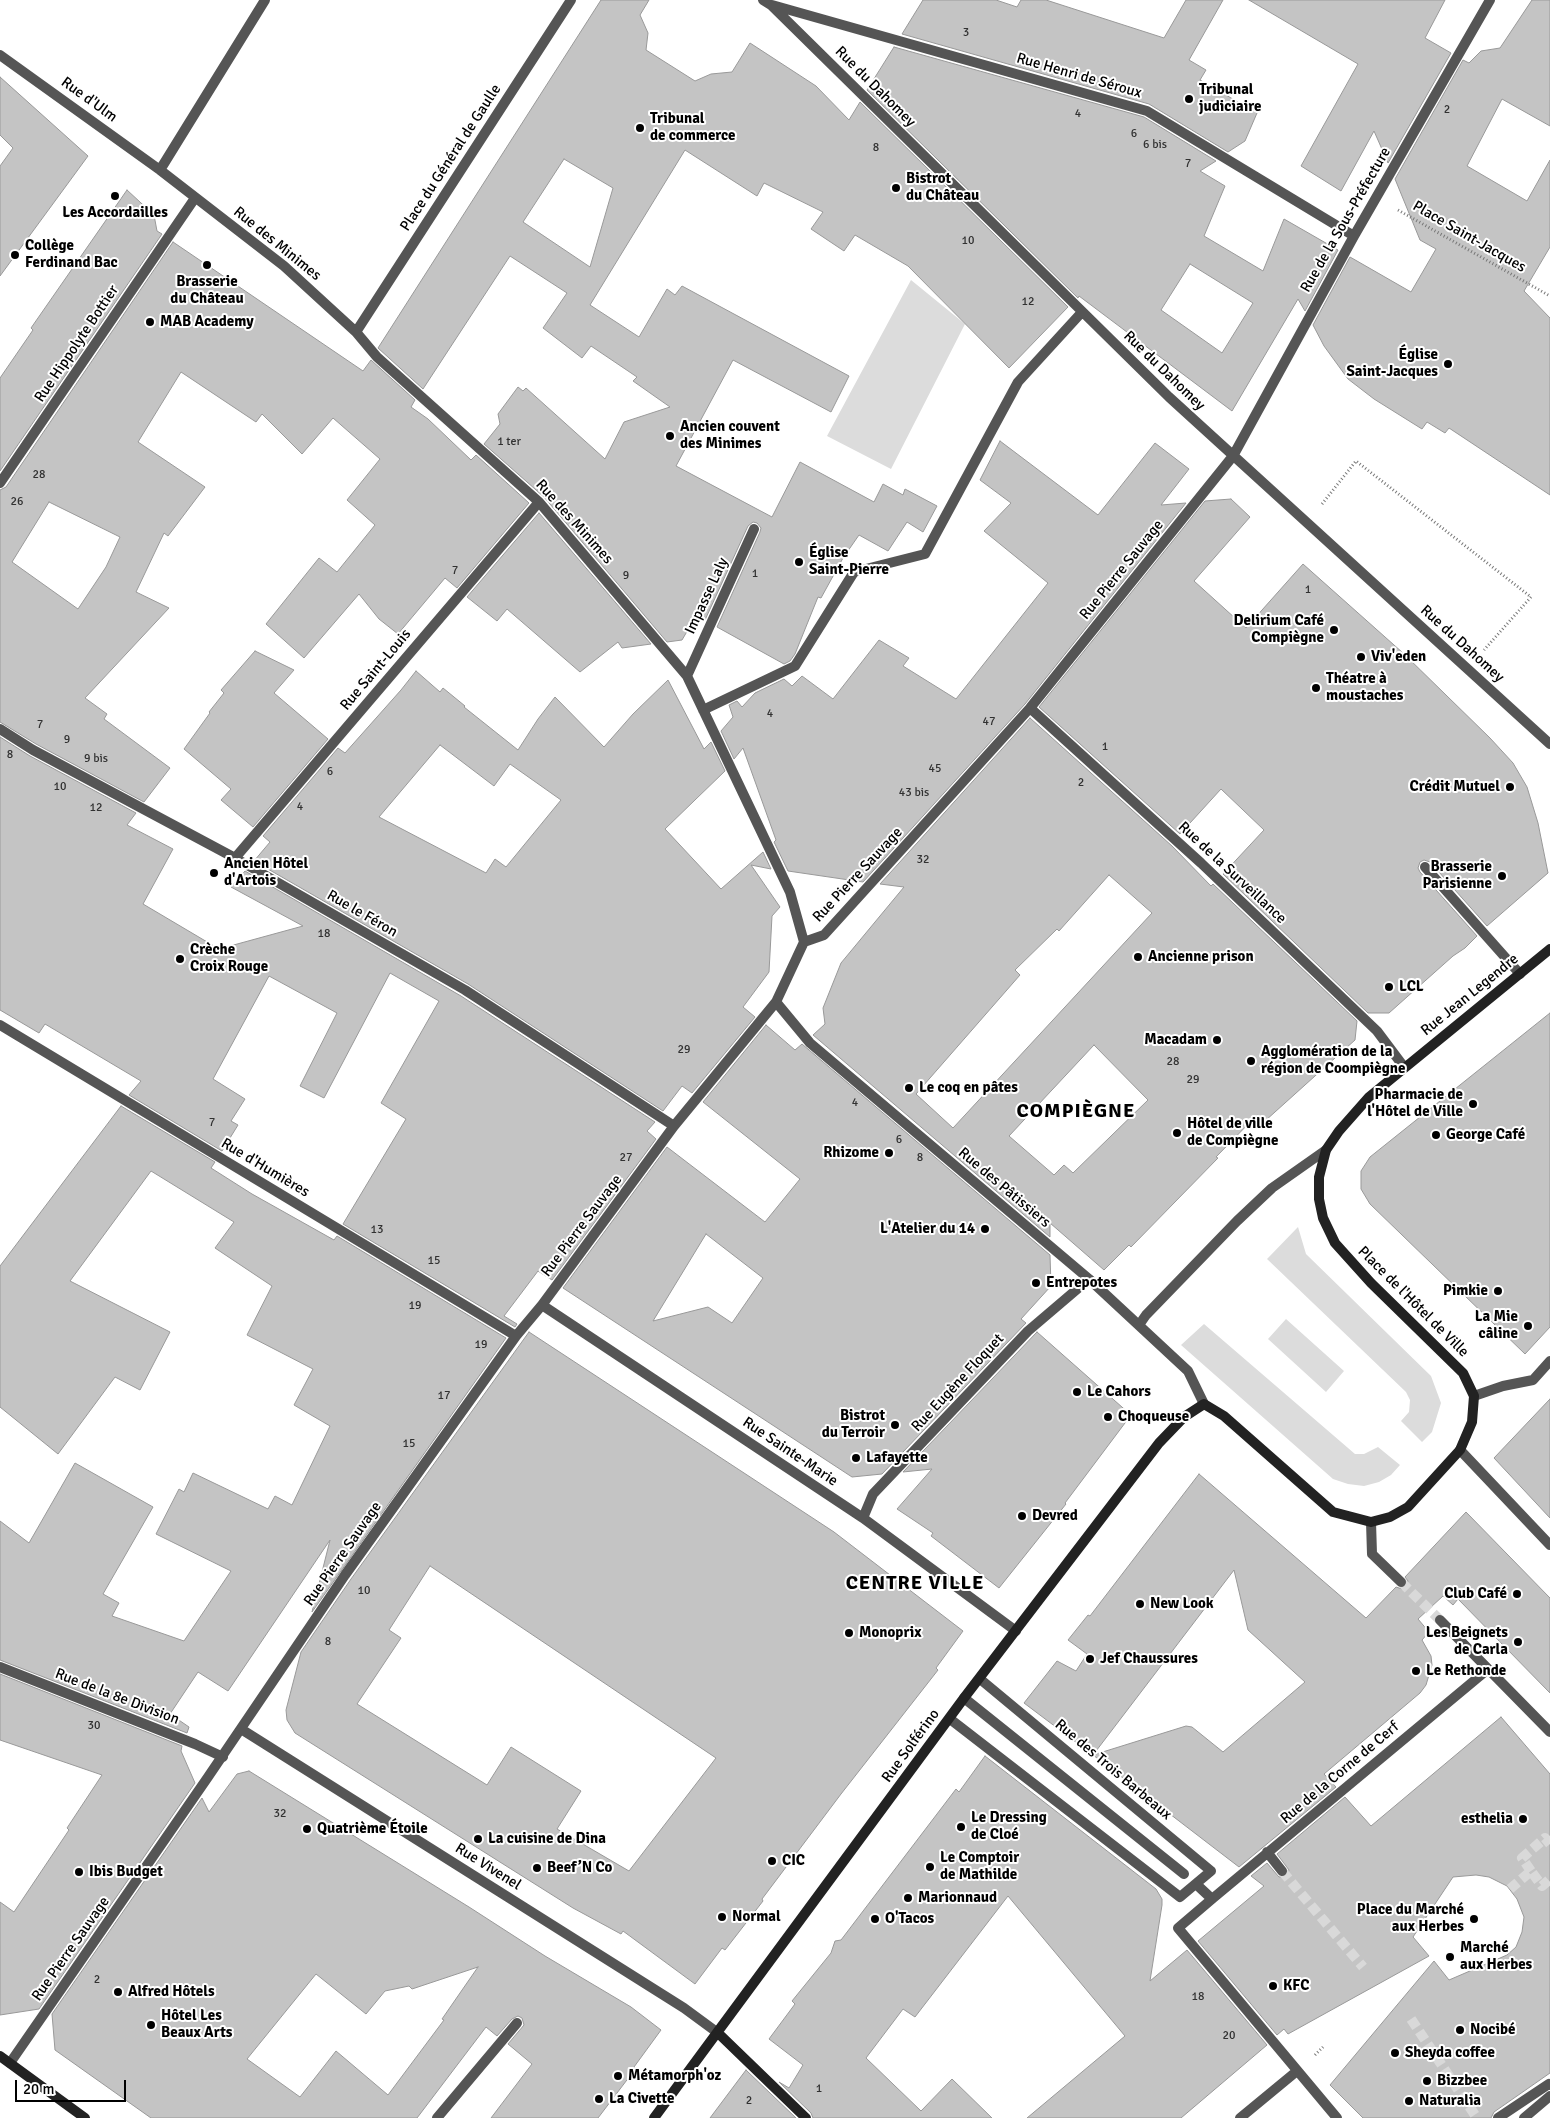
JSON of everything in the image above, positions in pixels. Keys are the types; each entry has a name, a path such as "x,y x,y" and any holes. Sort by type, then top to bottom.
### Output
{"main road":[{"name":"Rue Jean Legendre","path":"1326,1150 1338,1131 1369,1098 1404,1067 1550,949"},
{"name":"Place de l'Hôtel de Ville","path":"1326,1150 1319,1177 1318,1199 1323,1218 1335,1243 1371,1283 1464,1373 1474,1396 1472,1422 1460,1450 1408,1507 1390,1517 1371,1522"},
{"path":"1204,1404 1224,1416 1333,1512 1371,1522"},
{"name":"Rue Solférino","path":"654,2118 964,1698 1158,1443 1184,1417 1204,1404"},
{"path":"718,2033 806,2118"},
{"path":"0,2056 85,2118"}],"street":[{"path":"160,170 265,0"},
{"name":"Place du Général de Gaulle","path":"356,332 571,0"},
{"name":"Rue de la Sous-Préfecture","path":"1233,456 1354,236 1490,0"},
{"name":"Rue Henri de Séroux","path":"767,3 1147,111 1354,236"},
{"name":"Rue du Dahomey","path":"767,3 1168,397 1550,744"},
{"name":"Rue d'Ulm","path":"0,55 160,170"},
{"name":"Rue des Minimes","path":"160,170 284,266 356,332 377,357 539,502 687,676 790,892 804,942"},
{"name":"Rue Hippolyte Bottier","path":"0,483 195,198"},
{"path":"703,710 795,666 854,572 925,554 1018,382 1082,312"},
{"name":"Rue Pierre Sauvage","path":"10,2063 222,1757 345,1575 516,1336 542,1305 674,1126 776,1002 804,942 824,935 1030,708 1233,456"},
{"name":"Rue Saint-Louis","path":"235,858 539,502"},
{"name":"Impasse Laly","path":"687,676 754,530"},
{"name":"Rue de la Surveillance","path":"1030,708 1201,864 1376,1031 1404,1067"},
{"name":"Rue le Féron","path":"0,729 33,750 235,858 465,990 674,1126"},
{"path":"1425,867 1520,974"},
{"name":"Rue des Pâtissiers","path":"776,1002 810,1043 1089,1279 1188,1371 1204,1404"},
{"name":"Rue d'Humières","path":"0,1025 516,1336"},
{"path":"1139,1325 1146,1315 1272,1188 1326,1150"},
{"name":"Rue Eugène Floquet","path":"863,1518 873,1494 1028,1331 1089,1279"},
{"name":"Rue Sainte-Marie","path":"542,1305 863,1518 1016,1631"},
{"path":"1474,1396 1503,1386 1533,1380 1550,1362"},
{"path":"1460,1450 1550,1545"},
{"path":"1371,1522 1372,1554 1401,1582"},
{"path":"1440,1620 1487,1670 1549,1728"},
{"name":"Rue de la 8e Division","path":"0,1667 195,1744 222,1757"},
{"name":"Rue de la Corne de Cerf","path":"1212,1899 1487,1670"},
{"name":"Rue des Trois Barbeaux","path":"950,1719 1180,1897 1211,1871 980,1679"},
{"path":"964,1698 1184,1874"},
{"name":"Rue Vivenel","path":"241,1729 676,2003 718,2033"},
{"path":"1268,1852 1282,1871"},
{"path":"1196,1884 1212,1899 1178,1928 1337,2118"},
{"path":"437,2118 517,2023"},
{"path":"1240,2118 1298,2071"},
{"path":"1498,2118 1550,2085"},
{"path":"1524,2118 1550,2096"}],"path":[{"name":"Place Saint-Jacques","path":"1376,197 1550,296"},
{"path":"1307,523 1356,462 1531,597 1468,670"}],"shaded area":[{"path":"911,280 965,324 891,469 827,436"},
{"path":"1298,1227 1306,1254 1431,1376 1441,1403 1432,1432 1422,1442 1401,1421 1409,1412 1410,1400 1406,1392 1267,1259"},
{"path":"1286,1319 1344,1371 1326,1392 1268,1339"},
{"path":"1204,1324 1355,1454 1364,1454 1378,1447 1400,1465 1391,1475 1379,1482 1364,1486 1348,1484 1333,1479 1181,1345"}],"building":[{"path":"601,0 649,0 640,15 648,33 646,50 695,81 711,74 732,72 750,43 816,86 849,120 860,102 1068,307 1009,368 908,266 855,235 844,251 811,229 823,212 764,183 757,196 685,150 590,305 639,337 667,289 675,295 682,286 849,376 831,412 733,360 676,466 772,517 800,462 874,502 883,484 903,495 905,489 937,506 923,532 907,522 888,551 859,535 843,558 821,598 818,597 795,654 790,661 784,664 717,627 760,532 761,528 757,523 753,522 748,526 705,620 696,616 682,640 667,642 544,497 484,444 500,424 498,414 518,387 523,391 526,388 605,459 624,422 670,407 633,381 637,377 591,346 582,358 543,328 567,293 510,256 423,389 378,348","holes":["564,159 613,188 590,267 523,222"]},
{"path":"923,0 996,0 1017,7 1021,0 1046,0 1164,38 1186,0 1223,0 1189,60 1206,70 1200,80 1257,113 1245,141 1228,152 1149,104 902,34"},
{"path":"1249,0 1445,0 1425,38 1451,53 1388,163 1374,131 1341,191 1301,166 1358,64"},
{"path":"1532,0 1550,0 1550,126 1502,99 1467,166 1527,201 1550,160 1550,247 1524,291 1550,318 1550,495 1449,428 1445,433 1427,422 1422,429 1374,399 1348,379 1324,346 1313,325 1350,257 1411,292 1436,249 1420,240 1395,179 1463,60 1469,63 1481,51 1500,48"},
{"path":"894,47 1144,117 1216,161 1200,171 1225,186 1204,236 1263,271 1284,219 1338,250 1305,311 1298,299 1232,411 1079,296 1078,298 867,90","holes":["1190,264 1253,303 1222,353 1161,310"]},
{"path":"0,77 88,156 0,276 0,166 13,148 0,135"},
{"path":"127,190 154,215 157,231 162,234 0,471 0,378 33,330 31,328"},
{"path":"173,242 363,371 371,360 415,400 411,407 428,419 471,460 476,455 529,503 457,588 445,578 398,634 379,619 359,594 304,658 266,624 319,558 337,572 375,525 347,500 380,459 333,418 302,454 262,414 256,422 181,372 138,442 205,487 168,536 164,533 136,592 169,608 85,698 107,714 104,719 170,768 144,802 36,744 0,722 0,490 6,487","holes":["49,502 120,537 106,567 78,609 12,562"]},
{"path":"1000,441 1098,515 1155,443 1189,469 1161,505 1186,503 1025,704 863,882 788,871 774,842 776,840 743,748 734,759 721,731 733,717 729,705 737,701 742,707 755,693 784,679 792,686 802,676 833,699 879,640 909,658 903,666 956,699 1048,583 984,531 1011,503 980,480"},
{"path":"1231,499 1250,517 1194,581 1246,628 1303,564 1403,653 1490,738 1513,763 1527,787 1538,823 1548,873 1487,926 1430,862 1424,860 1420,862 1418,868 1420,872 1477,936 1389,1013 1368,1013 1223,874 1264,830 1221,789 1180,834 1039,707 1205,501"},
{"path":"539,513 651,644 622,648 618,642 580,672 507,609 497,621 467,597"},
{"path":"255,651 294,670 274,693 328,739 253,827 221,800 231,789 184,749 224,693 221,690"},
{"path":"416,671 440,692 443,688 518,750 555,697 604,747 633,714 668,680 704,749 711,742 725,771 665,829 721,889 763,852 771,869 751,865 780,907 772,916 769,972 743,1007 755,1017 692,1093 682,1086 663,1111 468,984 254,861 270,842 263,836 338,748 345,753","holes":["440,745 494,786 510,764 561,800 506,867 495,859 486,873 379,817"]},
{"path":"1030,718 1172,846 1211,886 1213,884 1357,1021 1355,1040 1265,1121 1257,1115 1131,1247 1129,1245 1104,1270 1050,1223 1050,1237 813,1035 825,1024 823,1008 841,963 904,887 880,884","holes":["1109,875 1152,913 953,1128 916,1094 1020,975 1015,970 1057,929 1059,931","1094,1045 1148,1100 1073,1173 1064,1165 1054,1175 1009,1136"]},
{"path":"0,737 30,756 136,813 127,825 173,849 143,904 219,949 303,926 231,887 245,871 461,996 655,1122 647,1131 656,1139 552,1280 538,1271 504,1316 517,1324 515,1327 343,1224 406,1119 381,1103 439,1001 390,973 324,1098 300,1086 337,1013 269,976 213,1079 245,1099 231,1121 238,1125 222,1151 129,1095 141,1081 45,1024 39,1033 0,1010"},
{"path":"1550,1013 1550,1327 1525,1354 1370,1204 1361,1189 1361,1171 1370,1157"},
{"path":"766,1025 795,1050 802,1044 1050,1255 1051,1286 1021,1319 1026,1323 882,1474 852,1477 563,1288 667,1147 765,1222 800,1179 703,1102","holes":["706,1234 763,1278 732,1323 708,1307 653,1321"]},
{"path":"121,1106 215,1162 211,1168 252,1194 334,1240 337,1236 506,1338 312,1612 330,1540 228,1691 198,1672 170,1714 189,1727 187,1733 0,1660 0,1521 29,1543 75,1463 153,1507 103,1594 119,1603 112,1616 184,1641 231,1571 156,1534 179,1489 184,1492 193,1473 268,1509 275,1496 292,1505 330,1426 294,1405 313,1369 247,1335 272,1286 215,1248 234,1222 151,1171 70,1281 170,1332 140,1390 115,1377 58,1454 0,1407 0,1266"},
{"path":"529,1332 834,1532 963,1631 936,1668 938,1670 841,1794 762,1899 763,1901 725,1950 722,1948 695,1984 623,1931 621,1934 573,1908 295,1733 287,1720 286,1710 301,1652 351,1579","holes":["430,1566 716,1758 629,1871 557,1829 581,1791 511,1747 487,1785 357,1704 401,1638 389,1630"]},
{"path":"1037,1332 1131,1415 1066,1504 999,1588 931,1536 933,1533 897,1509 932,1469 903,1472"},
{"path":"1550,1399 1550,1518 1494,1458"},
{"path":"1199,1474 1366,1618 1396,1587 1402,1589 1406,1586 1408,1581 1405,1577 1466,1512 1550,1598 1550,1693 1458,1599 1453,1605 1443,1596 1418,1619 1429,1632 1422,1640 1431,1656 1432,1665 1426,1685 1420,1693 1324,1774 1336,1787 1239,1867 1024,1703 1057,1661 1076,1671 1087,1654 1068,1640 1088,1615 1090,1616","holes":["1234,1570 1248,1630 1305,1682 1223,1752 1192,1727 1186,1726 1093,1755"]},
{"path":"0,1674 182,1746 181,1751 195,1783 39,2009 0,2015 0,1902 14,1912 69,1830 67,1828 102,1775 0,1740"},
{"path":"1501,1717 1550,1774 1550,2073 1494,2112 1491,2118 1363,2118 1330,2085 1434,1961 1449,1980 1507,1955 1516,1947 1522,1932 1524,1917 1517,1899 1507,1886 1489,1877 1476,1875 1453,1877 1413,1937 1429,1956 1288,2034 1284,2029 1277,2035 1198,1941 1264,1886 1251,1876 1267,1863 1279,1877 1287,1876 1289,1870 1277,1854 1345,1797 1371,1826"},
{"path":"985,1756 1156,1889 1162,1899 1162,1905 1150,1981 1187,1950 1267,2045 1181,2118 1027,2118 1125,2036 1008,1896 915,2017 903,2009 866,2058 921,2111 952,2079 992,2118 813,2118 811,2113 779,2082 789,2088 803,2065 769,2039 795,2004 792,2001 831,1953 835,1941 841,1940 956,1789 959,1792"},
{"path":"249,1771 545,1956 631,2007 661,2030 634,2067 636,2068 598,2118 491,2118 532,2064 508,2044 524,2025 522,2018 518,2016 512,2019 497,2036 486,2027 417,2118 151,2118 55,2050 52,2014 202,1798 209,1812 237,1774","holes":["478,1967 442,2019 444,2020 388,2095 336,2051 300,2097 247,2059 316,1974 366,2014 385,1991 409,1986 412,1989"]},
{"path":"746,2070 796,2118 710,2118"}],"tunnel":[{"path":"1401,1582 1440,1620"},
{"path":"1531,1871 1522,1858 1545,1838 1550,1844"},
{"path":"1282,1871 1363,1967"},
{"path":"1510,1889 1531,1871 1542,1886 1550,1879"},
{"path":"1411,2019 1477,2118"}],"place":[{"name":"Tribunal judiciaire","path":"1189,99"},
{"name":"Tribunal de commerce","path":"640,128"},
{"name":"Bistrot du Château","path":"896,188"},
{"name":"Les Accordailles","path":"115,196"},
{"name":"Collège Ferdinand Bac","path":"15,255"},
{"name":"Brasserie du Château","path":"207,265"},
{"name":"MAB Academy","path":"150,322"},
{"name":"Église Saint-Jacques","path":"1448,364"},
{"name":"Ancien couvent des Minimes","path":"670,436"},
{"name":"Église Saint-Pierre","path":"799,562"},
{"name":"Delirium Café Compiègne","path":"1334,630"},
{"name":"Viv'eden","path":"1361,657"},
{"name":"Théatre à moustaches","path":"1316,688"},
{"name":"Crédit Mutuel","path":"1510,787"},
{"name":"Ancien Hôtel d'Artois","path":"214,873"},
{"name":"Brasserie Parisienne","path":"1502,876"},
{"name":"Ancienne prison","path":"1138,957"},
{"name":"Crèche Croix Rouge","path":"180,959"},
{"name":"LCL","path":"1389,987"},
{"name":"Macadam","path":"1217,1040"},
{"name":"Agglomération de la région de Coompiègne","path":"1251,1061"},
{"name":"Le coq en pâtes","path":"909,1088"},
{"name":"Pharmacie de l'Hôtel de Ville","path":"1473,1104"},
{"name":"Hôtel de ville de Compiègne","path":"1177,1133"},
{"name":"George Café","path":"1436,1135"},
{"name":"Rhizome","path":"889,1153"},
{"name":"L'Atelier du 14","path":"985,1229"},
{"name":"Entrepotes","path":"1036,1283"},
{"name":"Pimkie","path":"1498,1291"},
{"name":"La Mie câline","path":"1528,1326"},
{"name":"Le Cahors","path":"1077,1392"},
{"name":"Choqueuse","path":"1108,1417"},
{"name":"Bistrot du Terroir","path":"895,1425"},
{"name":"Lafayette","path":"856,1458"},
{"name":"Devred","path":"1022,1516"},
{"name":"Club Café","path":"1517,1594"},
{"name":"New Look","path":"1140,1604"},
{"name":"Monoprix","path":"849,1633"},
{"name":"Les Beignets de Carla","path":"1518,1642"},
{"name":"Jef Chaussures","path":"1090,1659"},
{"name":"Le Rethonde","path":"1416,1671"},
{"name":"esthelia","path":"1523,1819"},
{"name":"Le Dressing de Cloé","path":"961,1827"},
{"name":"Quatrième Étoile","path":"307,1829"},
{"name":"La cuisine de Dina","path":"478,1839"},
{"name":"CIC","path":"772,1861"},
{"name":"Le Comptoir de Mathilde","path":"930,1867"},
{"name":"Beef’N Co","path":"537,1868"},
{"name":"Ibis Budget","path":"79,1872"},
{"name":"Marionnaud","path":"908,1898"},
{"name":"Normal","path":"722,1917"},
{"name":"O'Tacos","path":"875,1919"},
{"name":"Place du Marché aux Herbes","path":"1474,1919"},
{"name":"Marché aux Herbes","path":"1450,1957"},
{"name":"KFC","path":"1273,1986"},
{"name":"Alfred Hôtels","path":"118,1992"},
{"name":"Hôtel Les Beaux Arts","path":"151,2025"},
{"name":"Nocibé","path":"1460,2030"},
{"name":"Sheyda coffee","path":"1395,2053"},
{"name":"Métamorph'oz","path":"618,2076"},
{"name":"Bizzbee","path":"1427,2081"},
{"name":"La Civette","path":"599,2099"},
{"name":"Naturalia","path":"1409,2101"}],"district":[{"name":"COMPIÈGNE","path":"1076,1112"},
{"name":"CENTRE VILLE","path":"915,1584"}]}
